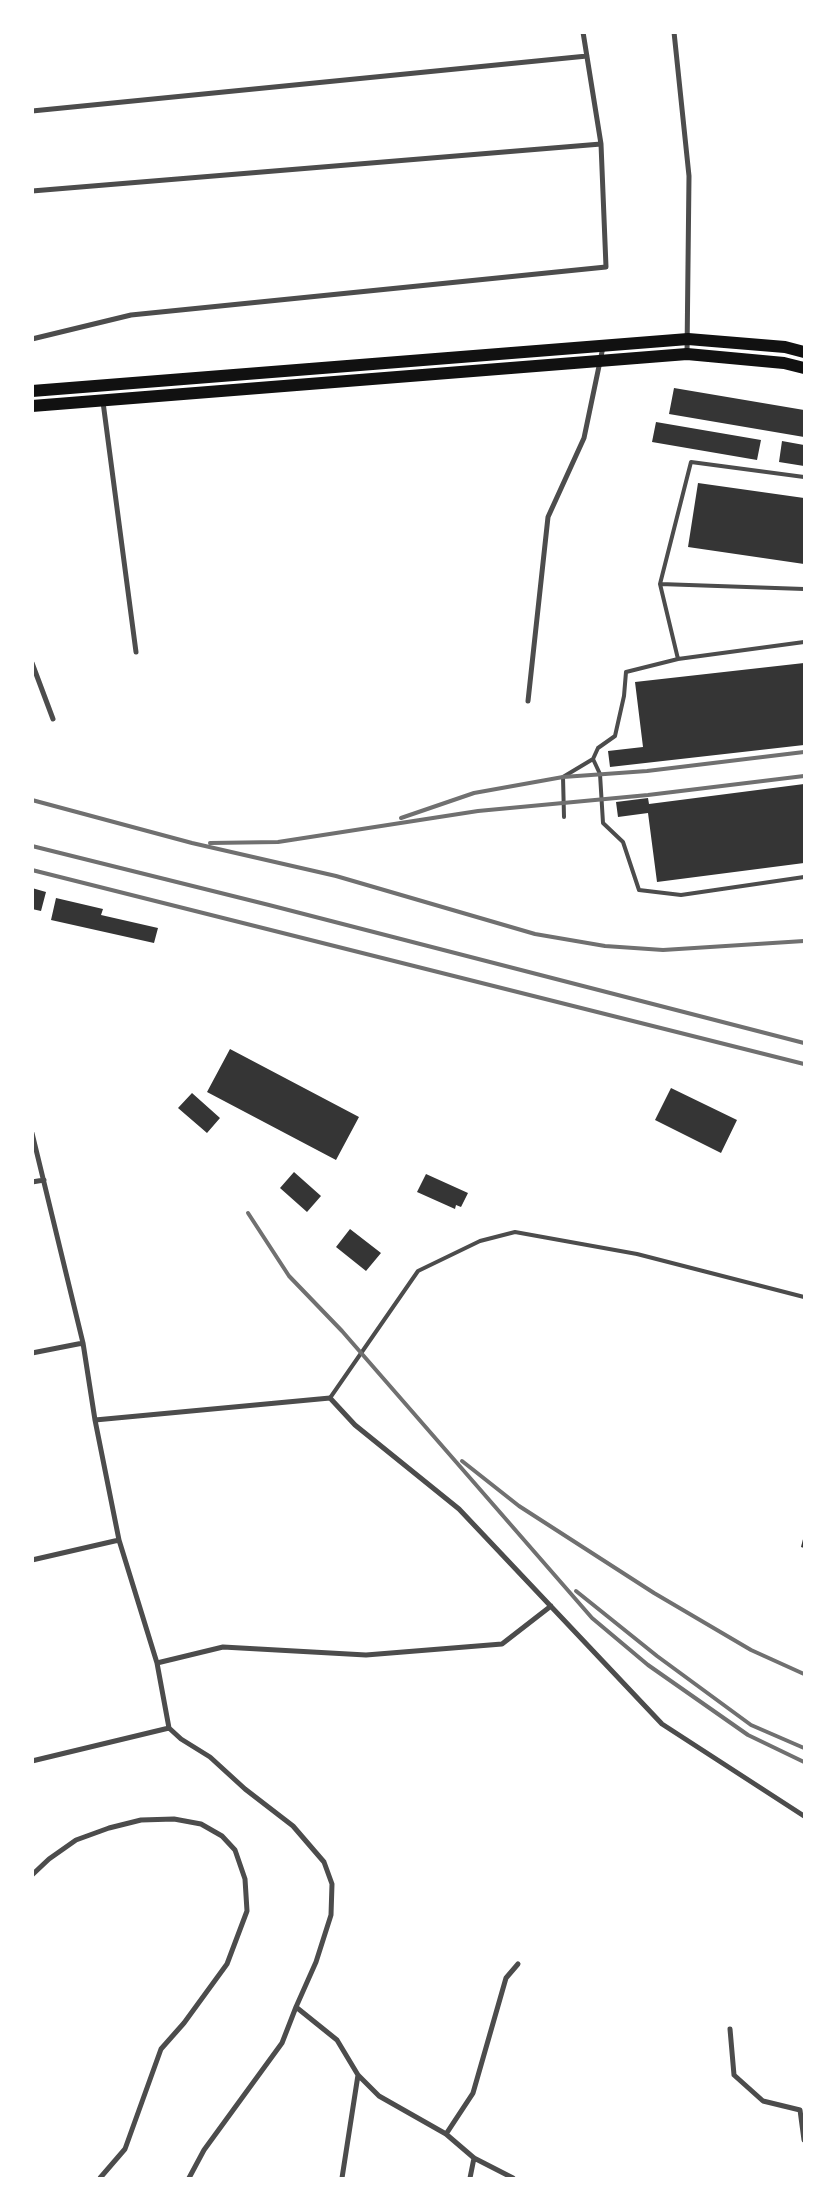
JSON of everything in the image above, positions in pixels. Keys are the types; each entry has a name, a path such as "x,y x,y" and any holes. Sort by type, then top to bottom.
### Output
{"main road":[{"path":"32,391 688,339 785,347 804,352"},
{"path":"32,406 687,354 784,363 804,368"}],"street":[{"path":"32,339 130,315 606,267 601,144 582,32"},
{"path":"674,32 689,176 687,354"},
{"path":"32,111 586,56"},
{"path":"32,191 601,144"},
{"path":"528,701 548,517 584,438 603,346"},
{"path":"103,401 136,652"},
{"path":"32,662 53,720"},
{"path":"32,1133 83,1343 95,1420 119,1540 157,1663 169,1728 210,1757 245,1789 293,1826 324,1862 332,1884 331,1915 316,1962 282,2043 204,2150 189,2178"},
{"path":"32,1182 44,1180"},
{"path":"32,1353 83,1343"},
{"path":"95,1420 330,1398 355,1425 459,1509 662,1724 804,1816"},
{"path":"32,1560 119,1540"},
{"path":"157,1663 223,1647 366,1655 502,1644 551,1606"},
{"path":"32,1762 169,1728"},
{"path":"32,1875 49,1859 76,1840 109,1828 141,1820 174,1819 202,1824 222,1836 235,1850 245,1878 247,1910 227,1964 184,2023 161,2049 125,2150 100,2178"},
{"path":"446,2134 473,2093 506,1978 518,1964"},
{"path":"296,2007 336,2040 358,2075 379,2096 446,2134 474,2158 513,2178"},
{"path":"730,2030 734,2075 762,2101 800,2110 804,2140"},
{"path":"342,2178 358,2075"},
{"path":"470,2178 474,2158"}],"lane":[{"path":"678,659 660,584 691,462 804,477"},
{"path":"660,584 804,589"},
{"path":"564,817 563,777 593,759 598,748 615,736 624,696 626,672 678,659 804,642"},
{"path":"593,759 600,774 603,823 623,842 639,890 681,895 804,877"},
{"path":"330,1398 418,1271 480,1240 516,1232 637,1254 804,1297"}],"building":[{"path":"674,388 804,410 804,437 669,414"},
{"path":"656,422 761,440 757,460 652,442"},
{"path":"782,441 804,445 804,466 779,462"},
{"path":"698,483 804,498 804,564 688,547"},
{"path":"804,663 804,745 610,767 608,751 643,747 635,682"},
{"path":"804,784 804,863 657,882 648,813 618,817 616,802 648,798 649,804"},
{"path":"32,888 46,892 41,911 32,909"},
{"path":"56,898 103,909 101,915 158,928 154,943 51,920"},
{"path":"230,1049 359,1117 336,1160 207,1092"},
{"path":"671,1088 737,1120 721,1153 655,1120"},
{"path":"192,1093 220,1118 207,1133 178,1108"},
{"path":"294,1172 321,1196 307,1212 280,1188"},
{"path":"426,1174 468,1193 461,1207 456,1205 455,1209 417,1192"},
{"path":"350,1229 381,1253 366,1271 336,1247"},
{"path":"804,1535 804,1548 801,1547"}],"railway":[{"path":"401,818 474,793 563,777 647,771 804,752"},
{"path":"210,843 278,842 478,811 648,795 804,776"},
{"path":"32,800 192,843 336,876 535,934 605,946 663,950 804,941"},
{"path":"32,846 804,1043"},
{"path":"32,870 804,1064"},
{"path":"248,1213 289,1276 342,1331 592,1618 648,1665 748,1735 804,1762"},
{"path":"462,1461 519,1506 654,1593 751,1650 804,1674"},
{"path":"576,1591 657,1656 751,1725 804,1748"}]}
